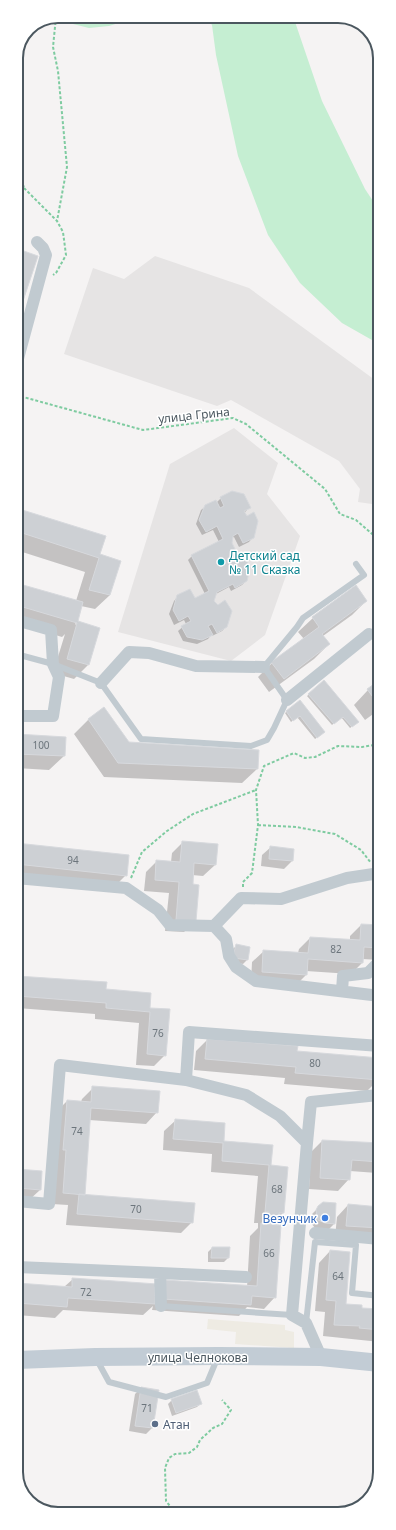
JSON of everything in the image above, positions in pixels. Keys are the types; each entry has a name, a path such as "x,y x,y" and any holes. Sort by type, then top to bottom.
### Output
{"main road":[{"name":"улица Челнокова","path":"23,1360 95,1357 218,1356 321,1357 373,1362"}],"street":[{"path":"23,338 46,255 36,242"},
{"path":"23,622 51,630 53,664 59,677 53,716 23,716"},
{"path":"287,700 369,634"},
{"path":"101,683 129,652 149,653 196,666 264,667"},
{"path":"214,926 241,898 281,898 373,871"},
{"path":"23,879 126,888 158,910 170,925 214,926 226,939 228,956 236,967 256,981 373,995"},
{"path":"342,991 343,976 368,973 373,968"},
{"path":"186,1080 189,1032 373,1045"},
{"path":"23,1202 50,1204 60,1065 186,1080 246,1095 280,1116 307,1143"},
{"path":"321,1357 306,1323 292,1315 311,1102 373,1096"},
{"path":"315,1237 373,1239"},
{"path":"23,1267 246,1277"},
{"path":"160,1274 161,1306"}],"lane":[{"path":"23,656 53,664 101,683 141,739 251,746 267,740 287,700 264,667 303,618 364,575 356,564"},
{"path":"300,1232 315,1237 356,1245 352,1293 373,1295"},
{"path":"306,1323 315,1237"},
{"path":"161,1306 292,1315"},
{"path":"95,1357 109,1382 166,1397 206,1383 218,1356"}],"path":[{"path":"55,23 53,47 58,71 67,167 57,221"},
{"path":"24,188 57,221 63,232 66,255 56,272 36,287"},
{"name":"улица Грина","path":"23,397 143,430 233,418 246,424 324,489 340,514 356,520 373,534"},
{"path":"241,898 243,882 252,872 258,825 256,790 264,766 294,754 305,758 315,757 338,746 362,747 373,745"},
{"path":"126,888 142,852 167,831 193,814 256,790"},
{"path":"258,825 296,827 335,834 361,850 373,865"},
{"path":"171,1507 166,1501 165,1468 169,1458 175,1454 189,1453 197,1447 200,1440 213,1428 222,1424 231,1410 222,1400"}],"shaded area":[{"path":"155,256 249,288 373,379 373,505 358,502 360,489 339,461 231,400 217,406 64,354 93,268 124,279"},
{"path":"234,428 278,463 267,494 300,536 265,635 231,661 118,632 170,464"},
{"path":"208,1319 285,1325 285,1330 294,1332 294,1348 235,1344 236,1332 207,1329"}],"green space":[{"path":"69,23 119,23 109,26 89,28"},
{"path":"210,23 295,23 322,101 365,189 373,201 373,341 342,323 300,283 268,235 238,156 216,55"}],"building":[{"path":"23,251 38,256 23,301"},
{"name":"Детский сад № 11 Сказка","path":"232,491 244,494 251,508 244,511 247,516 254,512 258,521 254,538 243,543 238,533 233,536 232,543 239,557 244,555 250,568 247,581 235,588 233,584 217,592 214,601 218,605 225,600 232,611 227,627 217,633 212,624 208,626 213,635 202,640 187,637 181,626 191,621 188,616 179,621 173,610 177,595 190,589 195,598 209,591 191,555 223,539 217,526 206,532 199,520 205,505 216,500 220,508 224,506 220,497"},
{"path":"23,510 106,536 100,554 121,561 110,595 89,590 99,558 23,533"},
{"path":"23,585 83,602 78,621 100,628 89,665 67,659 77,623 23,607"},
{"path":"356,585 367,601 322,634 330,644 284,679 271,662 319,627 312,617"},
{"path":"324,680 359,722 352,727 343,717 334,724 308,694"},
{"path":"373,685 373,697 367,689"},
{"path":"300,700 325,732 317,738 300,716 293,721 286,711"},
{"path":"104,707 129,742 259,750 258,769 118,763 88,719"},
{"path":"23,734 66,737 65,756 23,754"},
{"path":"182,841 218,844 216,865 194,863 193,884 199,885 196,921 176,920 179,882 155,880 156,860 180,862"},
{"path":"23,844 129,855 127,876 23,865"},
{"path":"270,846 294,849 293,861 269,859"},
{"path":"361,924 373,925 373,948 364,947 363,963 308,959 307,975 262,972 263,950 308,953 310,937 360,940"},
{"path":"236,944 250,947 248,960 233,958"},
{"path":"23,976 107,982 106,989 151,993 150,1008 170,1009 166,1056 147,1054 150,1012 106,1008 106,1003 23,996"},
{"path":"207,1039 298,1046 297,1051 373,1057 373,1080 295,1073 296,1067 205,1059"},
{"path":"92,1086 160,1091 158,1113 91,1108 85,1195 63,1193 66,1150 63,1150 67,1100 91,1102"},
{"path":"175,1119 225,1123 224,1141 273,1145 271,1165 288,1167 284,1213 279,1213 278,1225 268,1224 269,1212 265,1212 269,1165 222,1161 223,1143 173,1139"},
{"path":"322,1140 373,1143 373,1162 352,1160 350,1180 320,1178"},
{"path":"23,1169 42,1171 41,1190 23,1188"},
{"path":"79,1194 195,1203 193,1223 77,1214"},
{"path":"323,1202 336,1203 335,1224 325,1223 318,1220 316,1210"},
{"path":"348,1204 373,1206 373,1228 346,1226"},
{"path":"261,1223 281,1225 276,1298 252,1296 251,1305 163,1299 163,1296 155,1296 155,1287 165,1280 257,1286"},
{"path":"212,1247 230,1247 229,1258 211,1258"},
{"path":"330,1250 350,1252 346,1304 362,1305 362,1308 373,1309 373,1329 359,1328 360,1326 334,1325 336,1301 326,1300"},
{"path":"72,1278 157,1284 155,1287 155,1304 68,1298 67,1307 23,1303 23,1283 72,1287"},
{"path":"141,1387 159,1390 153,1428 135,1426"},
{"path":"197,1390 202,1404 176,1413 171,1399"}],"place":[{"name":"Детский сад № 11 Сказка","path":"221,562"},
{"name":"Везунчик","path":"325,1218"},
{"name":"Атан","path":"155,1424"}]}
